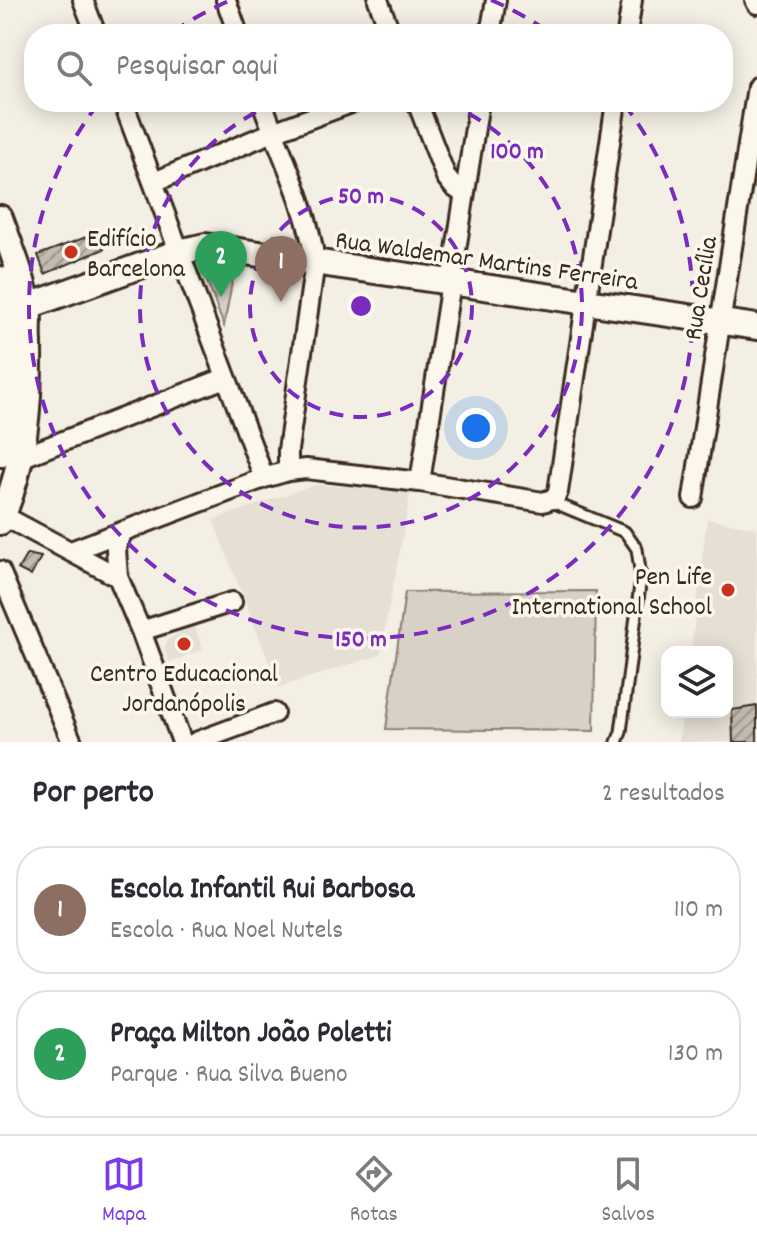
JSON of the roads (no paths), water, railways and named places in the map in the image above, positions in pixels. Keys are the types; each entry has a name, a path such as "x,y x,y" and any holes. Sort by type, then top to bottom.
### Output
{"street":[{"path":"83,0 92,24"},
{"path":"226,0 234,24"},
{"path":"378,0 387,24"},
{"path":"492,24 496,0"},
{"path":"628,24 632,0"},
{"name":"Rua Cecília","path":"693,498 754,122 757,87"},
{"path":"127,112 264,478"},
{"path":"266,112 304,209 315,262 288,450 288,471"},
{"path":"154,182 327,112"},
{"path":"421,112 446,177 464,194"},
{"path":"420,482 477,112"},
{"path":"71,551 264,478 306,469 550,501 558,492 614,112"},
{"path":"0,221 19,310 27,409 10,456 1,517 118,577"},
{"name":"Rua Waldemar Martins Ferreira","path":"19,310 179,252 205,246 757,327"},
{"path":"0,279 19,310"},
{"path":"10,456 225,378"},
{"path":"122,533 116,549 118,577 182,742"},
{"path":"0,571 72,742"},
{"path":"141,631 232,602"},
{"path":"196,742 274,713"}],"lane":[{"path":"550,501 625,532 637,549 641,577 621,732 617,742"}],"place":[{"name":"Edifício Barcelona","path":"71,252"},
{"name":"Praça Milton João Poletti","path":"221,297"},
{"name":"Escola Infantil Rui Barbosa","path":"281,302"},
{"name":"Pen Life International School","path":"728,590"},
{"name":"Centro Educacional Jordanópolis","path":"184,644"}]}
